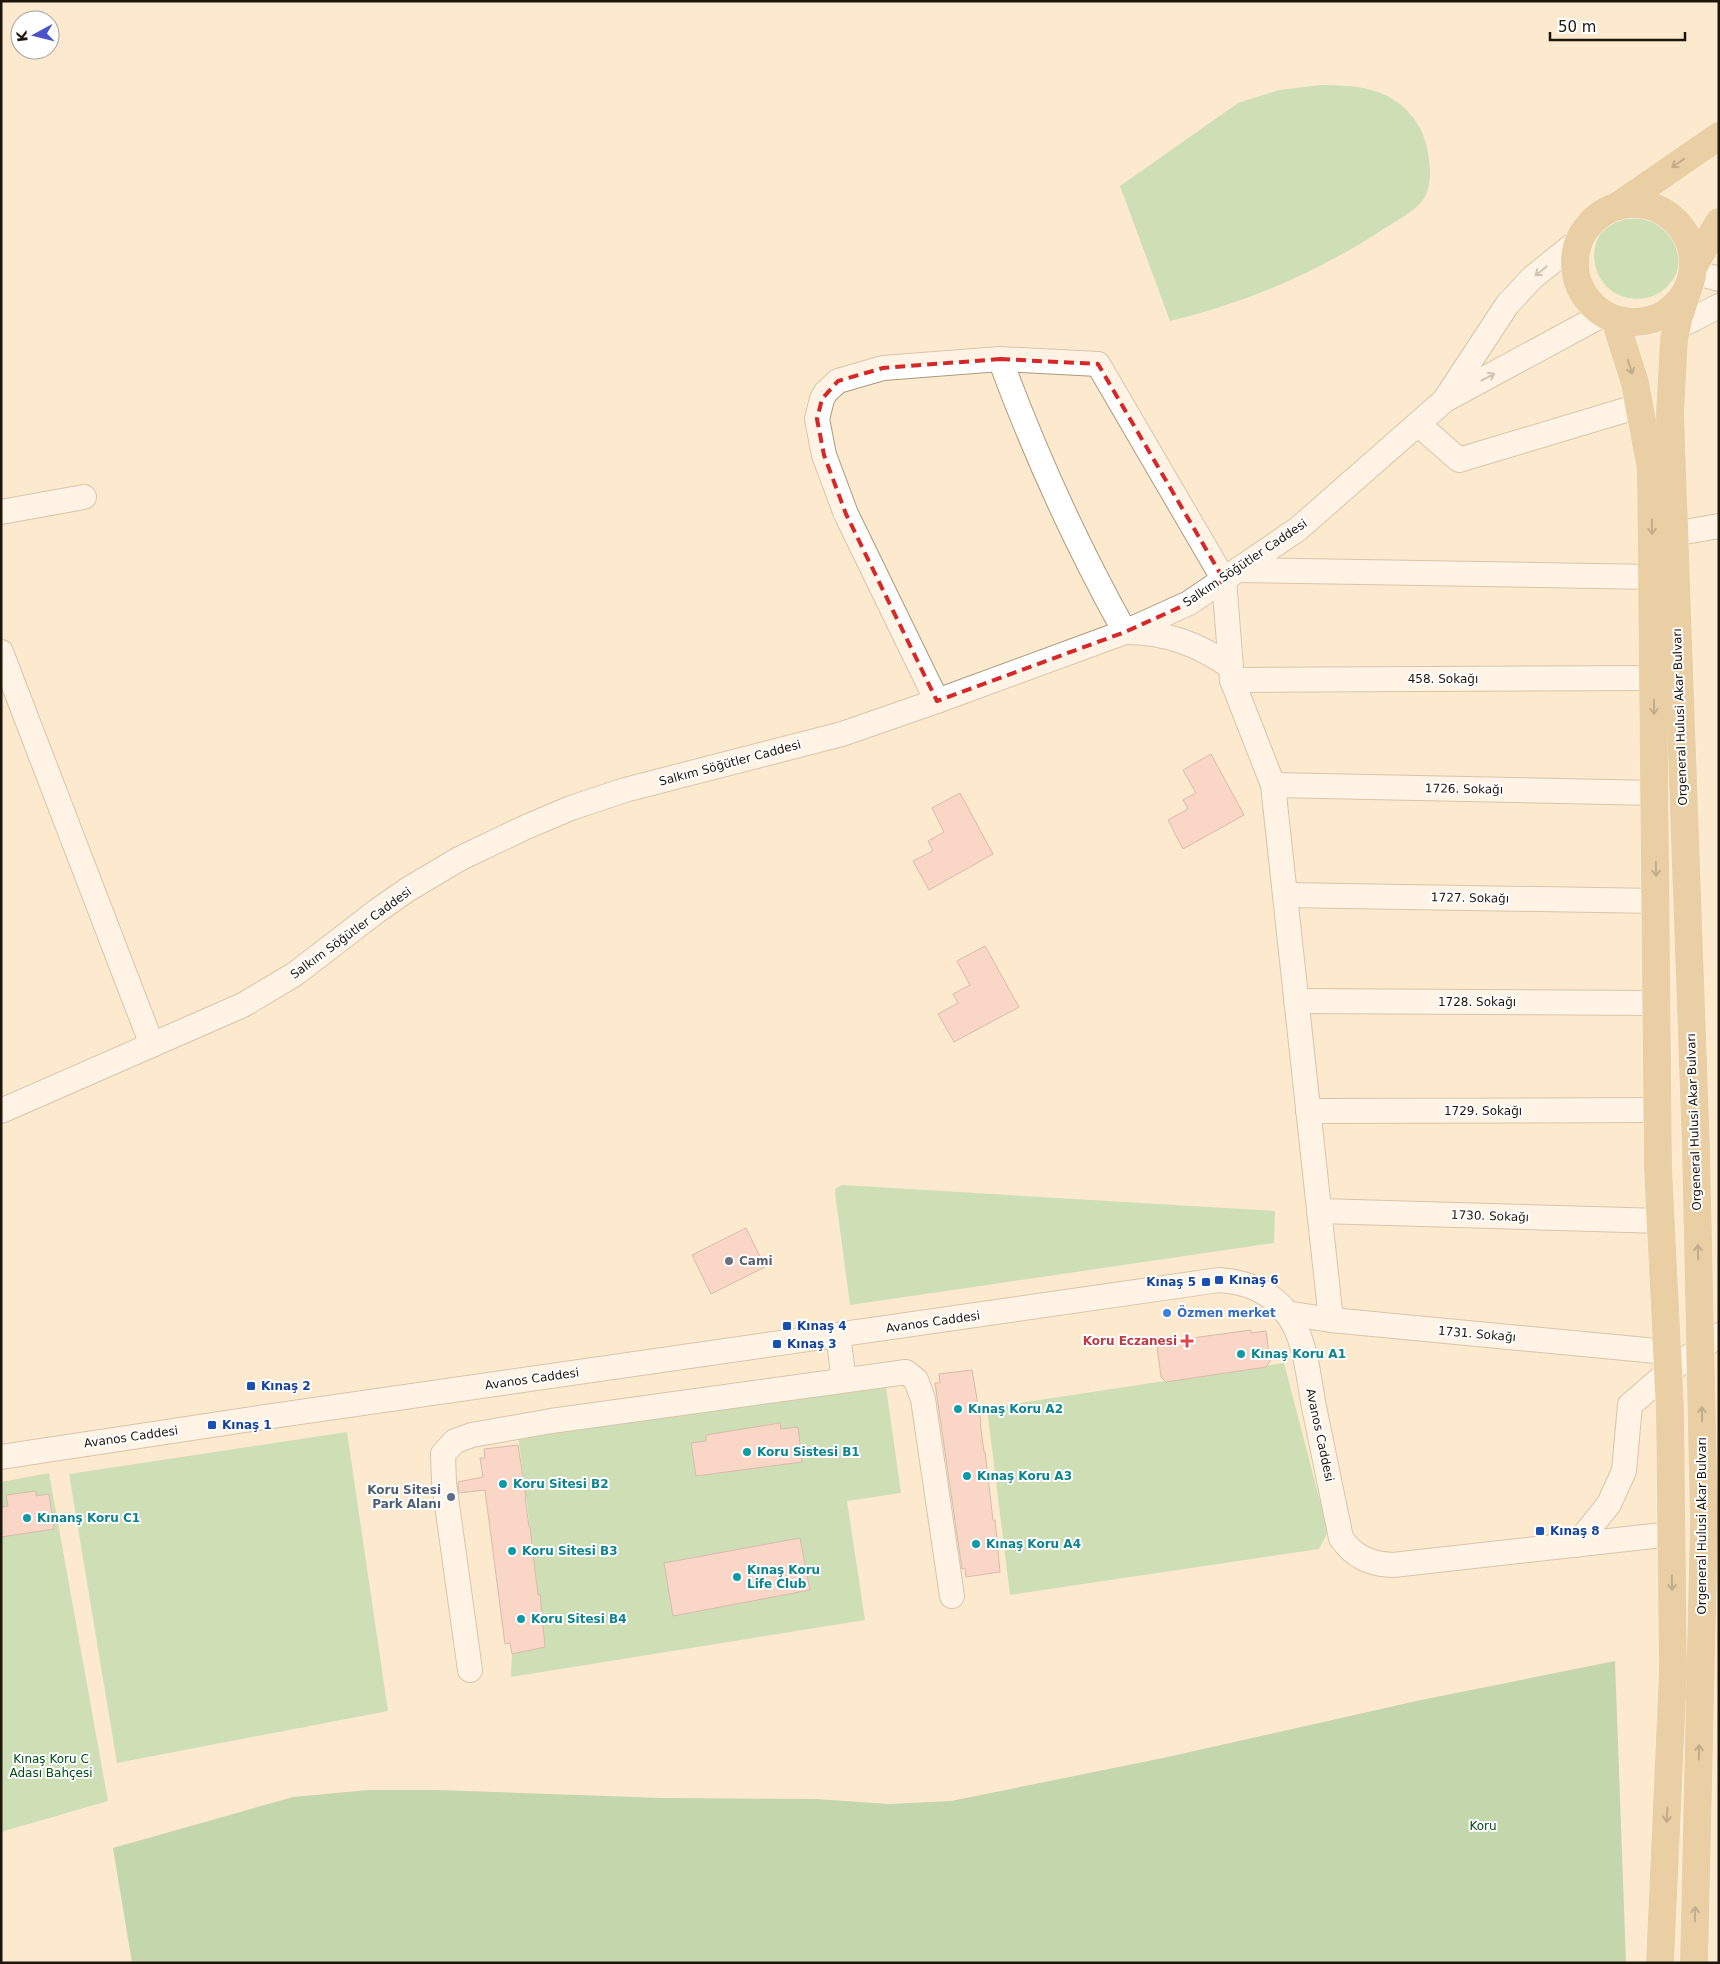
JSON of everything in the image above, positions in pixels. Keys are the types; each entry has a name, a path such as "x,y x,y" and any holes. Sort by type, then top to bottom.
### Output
{"main road":[{"path":"1616,206 1648,205 1663,212 1676,222 1686,235 1692,250 1692,274 1683,297 1673,308 1660,317 1646,322 1630,323 1610,317 1598,311 1584,297 1576,279 1575,259 1579,240 1588,226 1600,214 1616,206 1719,136"},
{"name":"Orgeneral Hulusi Akar Bulvarı","path":"1694,1963 1711,1570 1704,1511 1709,1342 1696,1149 1670,413 1676,328 1692,274 1719,222"},
{"name":"Orgeneral Hulusi Akar Bulvarı","path":"1610,317 1635,383 1651,469 1658,1110 1668,1362 1673,1672 1660,1963"}],"street":[{"name":"Salkım Söğütler Caddesi","path":"1445,400 1507,306 1532,278 1579,240"},
{"path":"1692,274 1719,279"},
{"path":"1676,328 1719,306"},
{"name":"Salkım Söğütler Caddesi","path":"1,1112 242,1005 320,957 348,933 407,890 459,859 526,827 571,808 625,790 842,734 1125,632 1189,603 1298,529 1445,400 1610,317"},
{"path":"1000,359 1051,488 1094,577 1125,632 1145,632 1183,640 1200,647 1231,674"},
{"path":"937,701 846,514 820,442 817,419 818,409 826,392 838,381 883,368 1000,359 1098,364 1231,575 1231,674 1273,785 1331,1320"},
{"path":"1418,424 1459,460 1639,406"},
{"path":"1,512 84,498"},
{"path":"1674,534 1719,526"},
{"path":"1231,575 1653,577"},
{"path":"1,652 152,1045"},
{"name":"458. Sokağı","path":"1231,674 1654,678"},
{"name":"1726. Sokağı","path":"1273,785 1655,793"},
{"name":"1727. Sokağı","path":"1285,895 1656,901"},
{"name":"1728. Sokağı","path":"1296,1001 1657,1003"},
{"name":"1729. Sokağı","path":"1308,1112 1658,1110"},
{"name":"1730. Sokağı","path":"1319,1211 1661,1221"},
{"name":"Avanos Caddesi","path":"1,1457 1219,1280 1233,1281 1258,1289 1278,1303 1286,1312 1298,1335 1304,1355 1341,1538 1352,1552 1370,1562 1393,1565 1671,1534"},
{"name":"1731. Sokağı","path":"1286,1312 1331,1320 1668,1362"},
{"path":"838,1335 844,1380"},
{"path":"1576,1545 1609,1504 1624,1471 1630,1405 1668,1362 1709,1342"},
{"path":"470,1670 444,1482 443,1454 455,1441 472,1435 551,1421 906,1372 916,1380 923,1399 952,1596"}],"highlighted area":[{"path":"1000,359 1098,364 1224,580 1189,603 1125,632 937,701 846,514 824,455 817,419 822,399 838,381 883,368"}],"green space":[{"path":"1321,85 1351,86 1378,92 1390,97 1411,115 1420,128 1430,165 1429,185 1422,201 1394,223 1308,272 1227,305 1170,321 1120,186 1238,103 1279,90"},
{"path":"1637,213 1653,216 1661,220 1673,232 1677,240 1680,256 1677,272 1673,280 1661,292 1653,296 1637,299 1621,296 1613,292 1601,280 1597,272 1594,256 1597,240 1601,232 1613,220 1621,216"},
{"path":"842,1185 1275,1211 1274,1243 850,1305 835,1192 836,1188"},
{"path":"1284,1363 1328,1532 1319,1549 1010,1595 987,1408"},
{"path":"886,1387 901,1493 847,1501 865,1620 511,1677 512,1654 545,1647 518,1435"},
{"path":"347,1432 388,1711 117,1763 69,1474"},
{"name":"Kınaş Koru C Adası Bahçesi","path":"49,1473 108,1801 1,1832 1,1482"},
{"name":"Koru","path":"1615,1661 1626,1963 132,1963 113,1848 293,1797 368,1790 438,1790 662,1798 816,1799 889,1804 951,1801 1163,1758 1421,1700"}],"building":[{"path":"1211,754 1244,815 1183,849 1168,820 1188,809 1183,800 1196,793 1183,770"},
{"path":"960,793 993,854 929,890 913,861 933,851 928,841 944,832 932,808"},
{"path":"985,946 1019,1007 954,1042 938,1014 958,1003 953,994 970,985 957,961"},
{"name":"Cami","path":"746,1228 765,1267 711,1294 692,1255"},
{"path":"1251,1330 1251,1333 1266,1331 1270,1361 1266,1367 1166,1382 1161,1377 1157,1346 1171,1344 1170,1341"},
{"path":"972,1370 981,1422 993,1520 995,1520 1000,1572 966,1577 965,1568 962,1569 935,1383 940,1383 939,1374"},
{"name":"Koru Sistesi B1","path":"780,1423 781,1429 798,1427 802,1462 696,1476 691,1443 706,1441 706,1435"},
{"path":"518,1445 538,1595 540,1594 545,1647 512,1654 510,1643 505,1644 485,1490 459,1493 458,1482 483,1477 480,1458 485,1458 484,1449"},
{"name":"Kınanş Koru C1","path":"36,1491 36,1496 49,1494 54,1529 1,1537 1,1507 8,1506 6,1495"},
{"name":"Kınaş Koru Life Club","path":"800,1538 810,1590 673,1616 664,1563"}],"place":[{"name":"Cami","path":"729,1261"},
{"name":"Kınaş 6","path":"1219,1280"},
{"name":"Kınaş 5","path":"1206,1282"},
{"name":"Özmen merket","path":"1167,1313"},
{"name":"Kınaş 4","path":"787,1326"},
{"name":"Koru Eczanesi","path":"1187,1341"},
{"name":"Kınaş 3","path":"777,1344"},
{"name":"Kınaş Koru A1","path":"1241,1354"},
{"name":"Kınaş 2","path":"251,1386"},
{"name":"Kınaş Koru A2","path":"958,1409"},
{"name":"Kınaş 1","path":"212,1425"},
{"name":"Koru Sistesi B1","path":"747,1452"},
{"name":"Kınaş Koru A3","path":"967,1476"},
{"name":"Koru Sitesi B2","path":"503,1484"},
{"name":"Koru Sitesi Park Alanı","path":"451,1497"},
{"name":"Kınanş Koru C1","path":"27,1518"},
{"name":"Kınaş 8","path":"1540,1531"},
{"name":"Kınaş Koru A4","path":"976,1544"},
{"name":"Koru Sitesi B3","path":"512,1551"},
{"name":"Kınaş Koru Life Club","path":"737,1577"},
{"name":"Koru Sitesi B4","path":"521,1619"}]}
